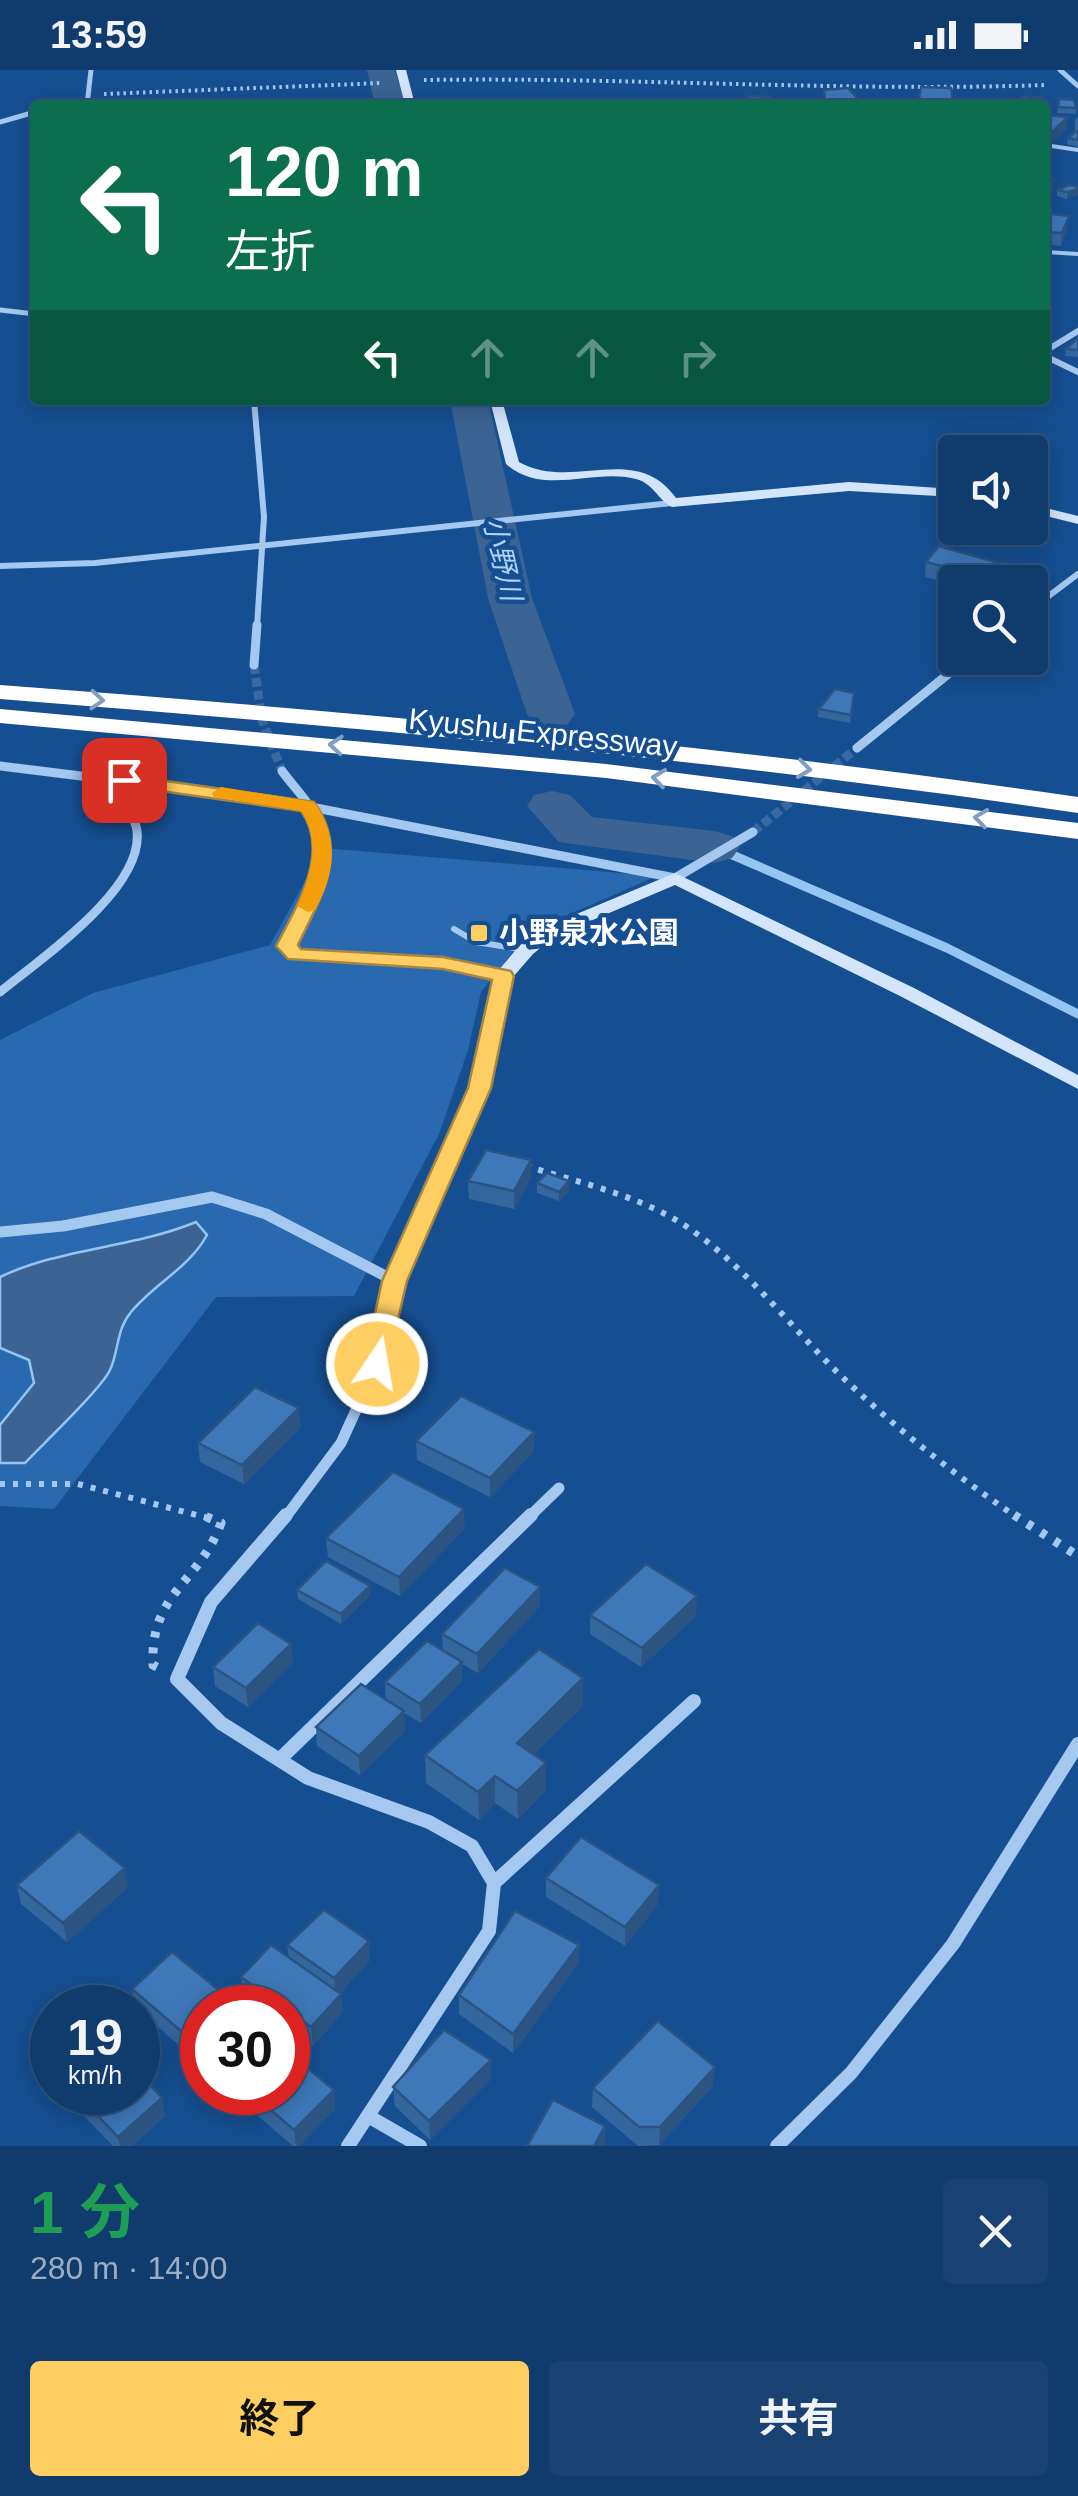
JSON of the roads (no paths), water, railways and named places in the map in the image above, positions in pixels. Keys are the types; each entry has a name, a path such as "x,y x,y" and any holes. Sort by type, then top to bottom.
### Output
{"highway":[{"name":"Kyushu Expressway","path":"0,692 422,726 790,767 1078,806"},
{"name":"Kyushu Expressway","path":"0,716 569,768 1078,831"}],"street":[{"path":"87,100 90,70"},
{"path":"1060,70 1078,86"},
{"path":"402,75 409,100"},
{"path":"0,122 30,113"},
{"path":"0,310 30,313"},
{"path":"1050,348 1078,331"},
{"path":"1050,358 1078,372"},
{"path":"254,405 263,547 254,665"},
{"path":"497,405 513,464 523,472 553,478 639,476 658,486 672,503"},
{"path":"0,566 95,563 263,547 848,485 938,490"},
{"path":"1048,512 1078,520"},
{"path":"1048,596 1078,574"},
{"path":"858,748 947,675"},
{"path":"0,766 307,806 676,878 907,992 1078,1083"},
{"path":"282,772 319,823 320,878 287,946 296,954 443,963 504,976"},
{"path":"0,992 109,896 133,865 138,830 104,779"},
{"path":"348,2146 489,1931 494,1883 472,1846 444,1830 308,1778 221,1722 177,1679 211,1602 276,1529 341,1442 377,1364 395,1281 479,1088 504,976 526,950 550,932 676,878 753,832"},
{"path":"0,1232 63,1226 212,1197 266,1214 395,1281"},
{"path":"280,1760 559,1488"},
{"path":"494,1883 694,1702"},
{"path":"777,2146 852,2072 953,1944 1078,1744"},
{"path":"368,2116 420,2146"}],"lane":[{"path":"1050,146 1078,150"},
{"path":"1050,252 1078,254"},
{"path":"454,928 476,942 526,950"}],"waterway":[{"name":"小野川","path":"381,70 389,100"},
{"name":"小野川","path":"470,405 510,598 551,714"},
{"name":"小野川","path":"552,806 577,831 714,847"},
{"path":"714,847 947,948 1078,1014"}],"tunnel":[{"path":"254,665 262,720 282,771"},
{"path":"753,832 857,748"}],"place":[{"name":"小野泉水公園","path":"479,933"}]}
